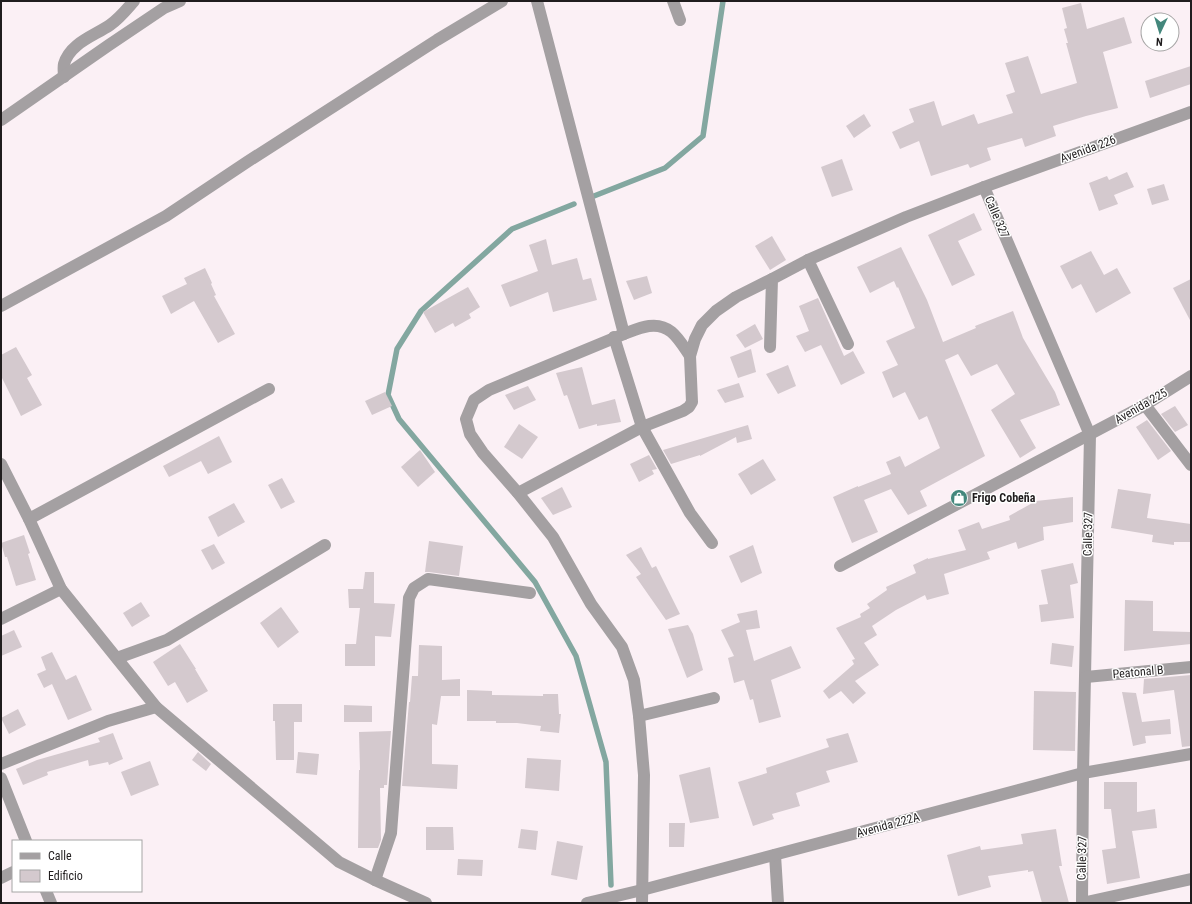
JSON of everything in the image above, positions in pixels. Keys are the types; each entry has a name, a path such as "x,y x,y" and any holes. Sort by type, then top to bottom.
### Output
{"street":[{"path":"64,77 64,64 74,48 88,37 114,22 134,1"},
{"path":"1,120 64,77 163,5 180,1"},
{"path":"1,306 166,216 412,56 502,1"},
{"path":"537,1 642,427 690,513 712,543"},
{"path":"673,1 680,20"},
{"name":"Avenida 226","path":"690,356 694,339 702,325 716,311 736,297 808,260 906,217 1191,112"},
{"name":"Calle 327","path":"984,187 1090,435 1083,773 1082,903"},
{"path":"808,260 848,344"},
{"path":"770,347 772,279"},
{"path":"518,493 642,427 683,412 689,407 692,402 690,356 677,337 666,327 649,326 619,336 489,390 474,400 466,419 470,434 483,453 518,493 553,537 591,604 622,647 634,680 639,716 644,775 642,903"},
{"name":"Avenida 225","path":"840,566 1090,435 1145,405 1191,376"},
{"path":"29,519 269,389"},
{"path":"1145,405 1191,465"},
{"path":"1,465 29,519 61,589 156,707 340,862 426,903"},
{"path":"117,658 167,640 325,545"},
{"path":"375,880 391,833 408,598 414,588 428,579 530,593"},
{"path":"1,620 61,589"},
{"name":"Peatonal B","path":"1086,677 1191,667"},
{"path":"639,716 714,698"},
{"path":"1,764 108,721 156,707"},
{"name":"Avenida 222A","path":"587,903 642,890 1083,773 1191,754"},
{"path":"1,778 26,840"},
{"path":"775,855 778,903"},
{"path":"1,878 12,872"},
{"path":"1082,903 1191,878"},
{"path":"46,892 51,903"}],"building":[{"path":"1081,3 1087,29 1124,17 1132,43 1103,52 1118,108 1053,126 1056,136 1025,147 1022,138 987,148 991,160 970,168 968,164 931,176 919,141 900,149 892,132 914,122 909,109 934,101 942,126 974,114 978,124 1013,113 1006,95 1015,92 1005,63 1028,56 1041,94 1077,83 1066,43 1068,43 1064,29 1067,28 1062,8"},
{"path":"1191,66 1191,84 1150,98 1145,81"},
{"path":"864,114 871,126 854,138 846,126"},
{"path":"842,159 853,190 832,197 821,167"},
{"path":"1127,172 1134,187 1114,195 1118,204 1099,211 1089,183 1107,176 1109,180"},
{"path":"1164,184 1169,200 1152,205 1147,189"},
{"path":"974,213 982,230 958,241 975,275 952,286 928,235"},
{"path":"772,236 786,260 770,270 755,246"},
{"path":"546,239 552,265 577,258 583,280 591,278 597,300 553,312 548,292 510,307 501,285 538,271 529,245"},
{"path":"901,247 927,300 943,342 976,328 975,326 1013,311 1023,338 1055,392 1060,405 1020,420 1036,448 1020,458 991,410 1015,394 997,364 971,376 958,354 945,360 985,456 920,491 927,506 908,515 891,489 864,500 878,532 852,543 833,497 891,474 886,462 900,456 905,467 940,448 927,416 919,420 905,392 893,398 882,372 898,365 886,341 915,328 898,287 897,288 894,281 870,293 857,267"},
{"path":"1091,251 1104,275 1117,268 1131,293 1096,313 1081,284 1072,289 1060,266"},
{"path":"205,268 216,295 214,296 235,334 218,343 194,301 171,314 162,296 187,284 184,278"},
{"path":"647,276 652,293 634,300 626,281"},
{"path":"1191,279 1191,322 1173,288"},
{"path":"468,287 480,307 469,314 471,318 455,327 453,323 435,333 423,312"},
{"path":"818,298 844,356 853,351 865,373 841,385 821,345 805,352 796,336 809,331 799,306"},
{"path":"755,324 763,339 745,348 736,335"},
{"path":"16,347 32,375 27,378 42,405 21,416 1,376 1,355"},
{"path":"751,349 756,372 738,378 730,357"},
{"path":"788,365 796,386 778,394 766,374"},
{"path":"582,367 592,405 615,399 621,422 597,426 597,424 579,429 567,395 564,396 556,373"},
{"path":"739,383 744,397 725,403 717,390"},
{"path":"528,386 536,400 514,410 505,395"},
{"path":"385,392 392,406 372,415 365,401"},
{"path":"1175,406 1188,425 1175,432 1161,414"},
{"path":"1147,420 1171,451 1158,460 1136,427"},
{"path":"519,424 538,437 522,459 504,447"},
{"path":"748,425 752,439 737,443 736,437 700,456 671,464 663,450"},
{"path":"219,436 232,462 208,474 201,461 169,477 163,466"},
{"path":"420,450 435,472 418,487 401,467"},
{"path":"649,455 657,469 652,470 654,474 639,482 630,464"},
{"path":"763,459 776,480 751,495 738,474"},
{"path":"282,478 295,502 281,509 268,485"},
{"path":"562,487 572,507 553,515 541,498"},
{"path":"1118,489 1151,494 1147,518 1191,524 1191,542 1174,542 1174,545 1152,542 1153,535 1111,528"},
{"path":"1073,497 1073,522 1043,527 1044,540 1018,549 1016,542 987,552 990,559 944,574 949,594 927,600 925,595 896,610 872,626 877,635 864,643 879,665 855,681 866,693 853,704 841,691 829,699 823,691 854,664 852,660 855,659 836,628 861,617 860,614 870,608 867,604 887,590 886,587 916,573 913,565 928,558 966,550 958,530 979,522 982,529 1010,520 1009,516 1036,501"},
{"path":"234,503 245,522 218,537 208,517"},
{"path":"24,535 36,580 16,586 1,543"},
{"path":"429,541 463,546 459,576 425,572"},
{"path":"214,544 225,563 212,570 201,550"},
{"path":"753,545 762,573 741,583 729,556"},
{"path":"641,547 652,568 656,566 680,614 666,620 636,577 641,574 626,555"},
{"path":"1073,563 1078,583 1070,585 1074,618 1041,622 1039,605 1048,604 1041,570"},
{"path":"365,572 374,572 374,603 395,604 391,637 375,636 375,666 345,666 345,644 356,644 360,608 349,608 348,589 363,589"},
{"path":"1125,600 1153,601 1153,631 1191,632 1191,644 1124,651"},
{"path":"141,602 150,616 132,627 123,613"},
{"path":"281,607 299,632 278,648 260,623"},
{"path":"757,610 760,628 746,630 754,661 791,646 801,668 771,680 781,717 759,723 753,699 750,700 744,680 734,683 728,658 734,656 721,630 740,622 737,614"},
{"path":"688,625 693,634 703,670 687,678 668,629"},
{"path":"14,630 22,647 1,656 1,636"},
{"path":"1052,643 1074,646 1072,667 1050,664"},
{"path":"180,644 208,691 187,703 175,682 168,686 153,662"},
{"path":"419,645 442,646 442,680 460,679 460,696 441,696 437,725 432,724 432,764 458,765 457,789 402,786 412,676 418,676"},
{"path":"52,652 66,680 76,675 92,710 68,720 52,684 44,688 37,674 46,670 41,657"},
{"path":"1191,675 1191,746 1182,747 1174,690 1143,694 1144,679"},
{"path":"467,690 492,691 492,695 543,696 543,694 558,694 559,714 561,714 559,733 540,731 541,726 517,723 496,723 496,721 467,721"},
{"path":"1034,691 1076,692 1075,751 1033,750"},
{"path":"1122,692 1136,693 1142,722 1170,719 1171,734 1145,736 1146,743 1133,746"},
{"path":"273,704 302,704 302,722 294,722 294,760 276,760"},
{"path":"344,705 372,706 372,722 344,722"},
{"path":"18,709 26,725 9,734 1,718"},
{"path":"391,731 387,785 384,785 384,788 380,788 381,840 378,848 358,848 360,770 359,732"},
{"path":"113,733 123,759 109,765 108,762 89,766 88,760 47,772 48,775 23,785 16,769 37,760 100,742 98,738"},
{"path":"848,733 858,762 826,771 830,782 796,793 800,806 772,814 774,819 753,826 738,782 767,773 766,768 829,747 826,739"},
{"path":"198,752 211,764 206,771 192,760"},
{"path":"298,752 319,754 317,775 296,773"},
{"path":"527,758 561,760 559,791 525,788"},
{"path":"150,761 159,785 131,796 121,772"},
{"path":"710,767 719,818 690,823 679,775"},
{"path":"1104,782 1137,782 1137,812 1155,809 1157,828 1132,831 1140,878 1107,884 1102,850 1116,848 1111,809 1104,809"},
{"path":"669,823 685,823 684,847 669,847"},
{"path":"426,827 453,827 454,850 426,850"},
{"path":"521,829 538,831 536,850 518,848"},
{"path":"1056,829 1062,866 1059,866 1069,903 1042,903 1033,871 1028,872 1028,870 988,876 991,887 958,896 947,855 980,846 981,850 1023,844 1021,834"},
{"path":"557,841 583,846 577,880 551,875"},
{"path":"458,859 483,860 482,876 457,875"}],"waterway":[{"path":"594,196 665,168 703,136 723,1"},
{"path":"574,204 512,229 421,311 397,349 388,395 399,419 535,582 576,656 606,762 611,885"}],"place":[{"name":"Frigo Cobeña","path":"959,498"}]}
